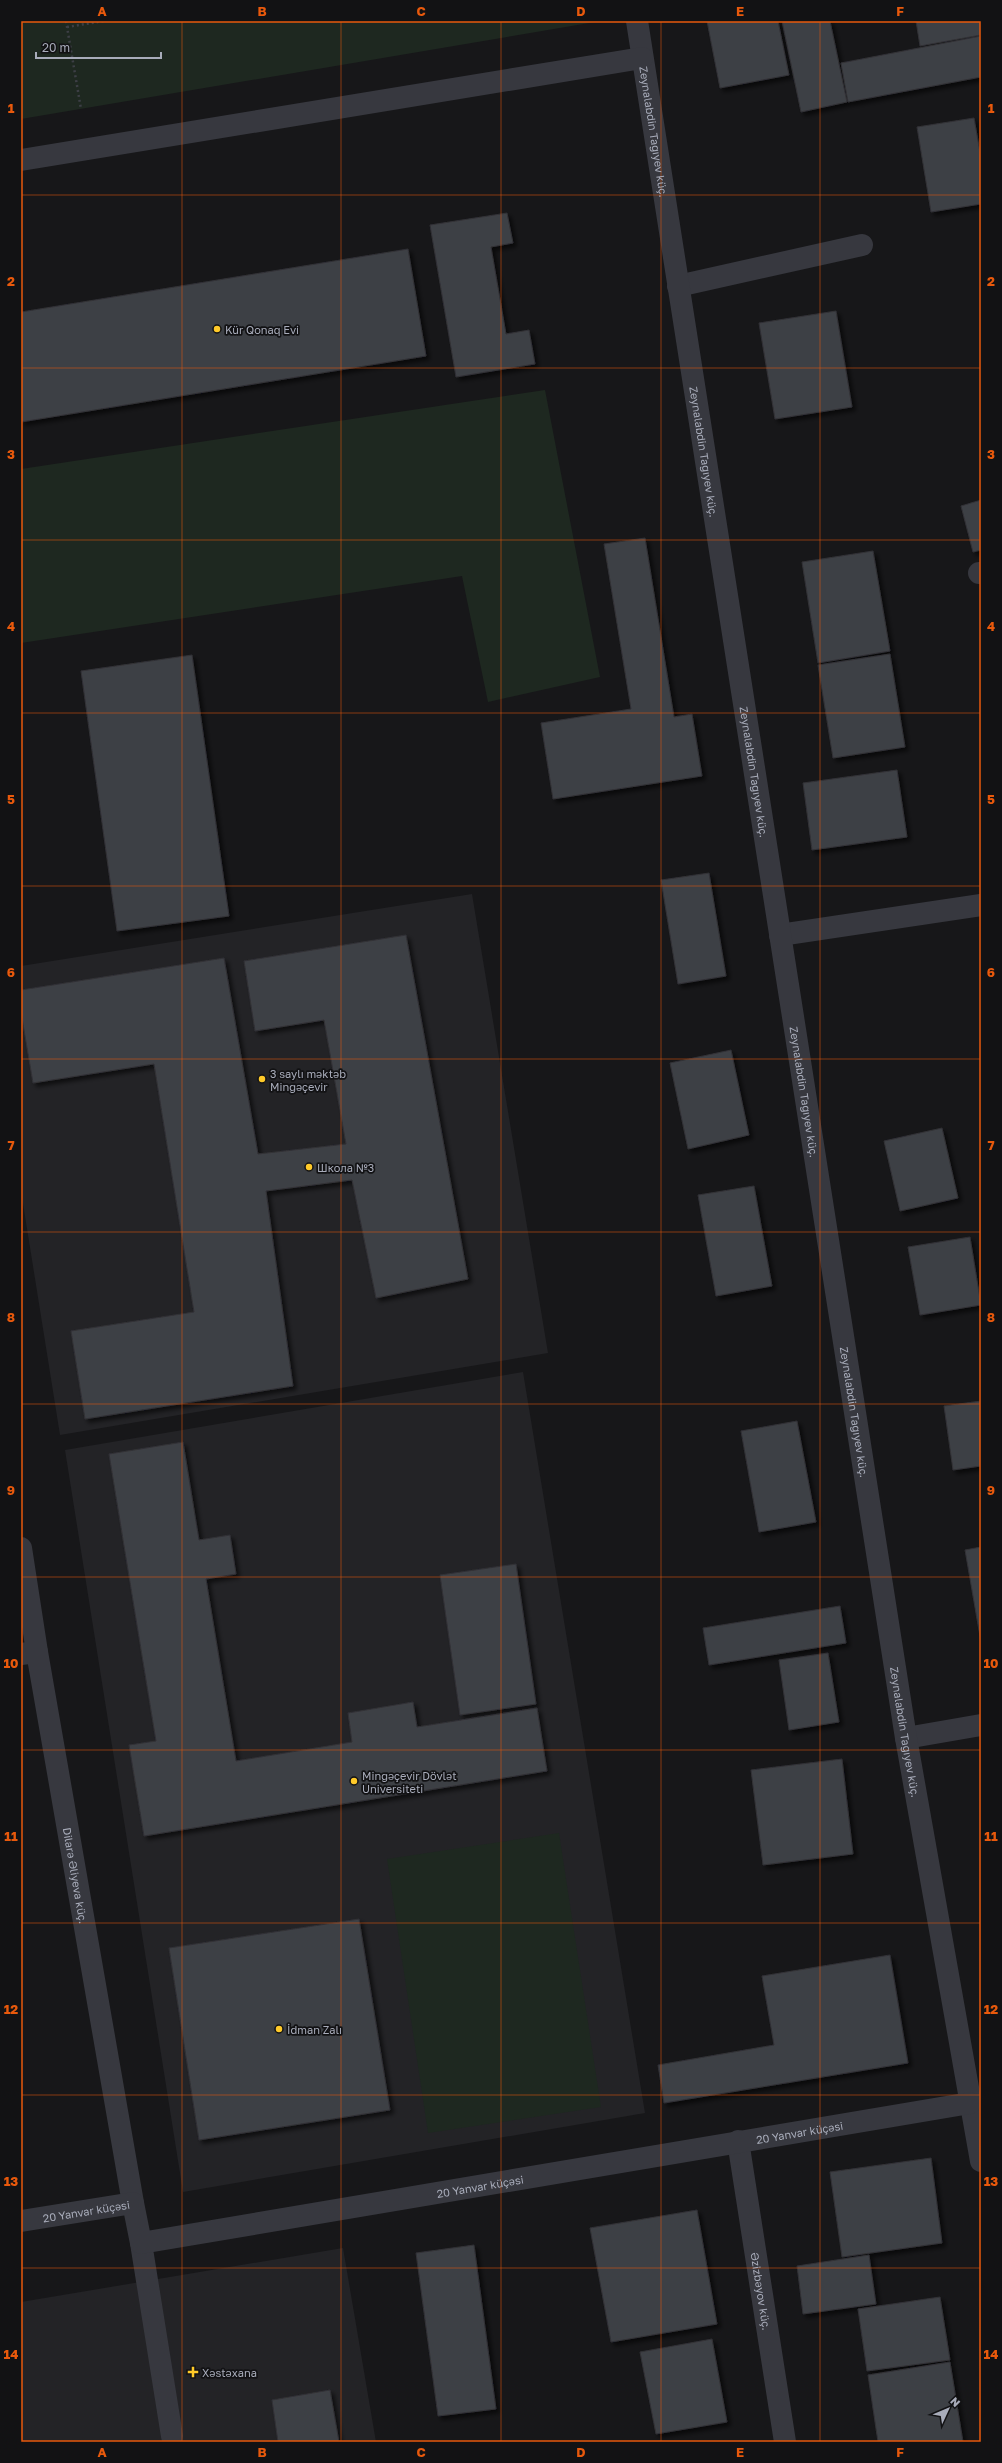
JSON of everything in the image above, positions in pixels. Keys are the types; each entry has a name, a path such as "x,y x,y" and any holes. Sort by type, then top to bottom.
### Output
{"street":[{"name":"Zeynalabdin Tağıyev küç.","path":"636,21 906,1738 981,2161"},
{"path":"21,160 642,58"},
{"path":"678,286 862,245"},
{"path":"780,934 981,905"},
{"name":"Dilarə Əliyeva küç.","path":"21,1548 29,1653 133,2203"},
{"path":"906,1738 981,1725"},
{"name":"20 Yanvar küçəsi","path":"21,2220 133,2203 141,2242 970,2103"},
{"name":"Əzizbəyov küç.","path":"738,2141 785,2442"},
{"path":"141,2242 172,2436"}],"path":[{"path":"66,21 81,109"},
{"path":"67,27 104,21"}],"shaded area":[{"path":"21,21 601,21 21,119"},
{"path":"545,390 600,677 488,702 462,576 21,643 21,469"},
{"name":"3 saylı məktəb Mingəçevir","path":"472,894 548,1353 60,1435 21,1191 21,966"},
{"name":"Mingəçevir Dövlət Universiteti","path":"523,1372 645,2113 183,2192 65,1450"},
{"path":"559,1833 601,2107 428,2133 387,1859"},
{"name":"Xəstəxana","path":"343,2248 376,2442 21,2442 21,2302"}],"building":[{"path":"707,21 778,21 789,75 720,88"},
{"path":"782,21 830,21 847,102 801,112"},
{"path":"916,21 981,21 981,35 920,46"},
{"path":"981,36 981,77 848,102 841,63"},
{"path":"974,118 981,158 981,204 931,212 917,127"},
{"path":"507,213 513,243 491,247 506,334 529,330 535,364 456,377 430,225"},
{"path":"408,249 426,356 21,422 21,312"},
{"path":"836,311 852,407 775,419 759,323"},
{"path":"981,500 981,550 973,552 961,506"},
{"path":"645,538 674,717 692,714 702,776 553,799 541,723 631,709 604,544"},
{"path":"873,551 890,651 818,663 802,562"},
{"path":"890,654 905,747 833,758 818,665"},
{"path":"192,655 229,916 117,931 81,671"},
{"path":"897,770 907,837 812,850 803,783"},
{"path":"709,873 726,976 678,984 661,880"},
{"name":"Школа №3","path":"406,935 468,1279 376,1298 352,1180 266,1191 293,1386 85,1419 71,1331 194,1312 154,1064 33,1083 21,1012 21,990 224,958 258,1154 346,1144 324,1020 255,1031 244,961"},
{"path":"731,1050 749,1135 688,1149 670,1063"},
{"path":"942,1128 958,1198 900,1211 884,1141"},
{"path":"754,1186 772,1286 716,1296 698,1195"},
{"path":"970,1237 981,1305 920,1315 908,1247"},
{"path":"981,1401 981,1466 953,1470 944,1406"},
{"path":"797,1421 816,1522 759,1532 741,1431"},
{"path":"183,1442 199,1540 230,1535 236,1574 206,1579 236,1761 352,1742 348,1713 413,1702 417,1727 537,1708 547,1771 144,1836 129,1745 156,1741 109,1454"},
{"path":"981,1547 981,1642 965,1550"},
{"path":"516,1564 536,1704 460,1715 440,1575"},
{"path":"840,1606 846,1643 709,1665 703,1628"},
{"path":"828,1653 839,1722 789,1730 779,1660"},
{"path":"842,1759 853,1854 763,1865 751,1770"},
{"path":"359,1919 390,2110 199,2140 169,1948"},
{"path":"890,1955 908,2063 664,2103 658,2065 774,2045 762,1976"},
{"path":"931,2158 942,2243 842,2257 830,2172"},
{"path":"697,2210 717,2324 611,2342 590,2228"},
{"path":"474,2245 496,2409 438,2416 416,2253"},
{"path":"869,2255 876,2304 803,2314 797,2266"},
{"path":"940,2297 950,2360 867,2371 858,2309"},
{"path":"712,2339 727,2422 656,2434 640,2352"},
{"path":"950,2362 963,2442 878,2442 868,2375"},
{"path":"330,2390 339,2442 278,2442 272,2400"}],"place":[{"name":"Kür Qonaq Evi","path":"217,329"},
{"name":"3 saylı məktəb Mingəçevir","path":"262,1079"},
{"name":"Школа №3","path":"309,1167"},
{"name":"Mingəçevir Dövlət Universiteti","path":"354,1781"},
{"name":"İdman Zalı","path":"279,2029"},
{"name":"Xəstəxana","path":"193,2372"}]}
